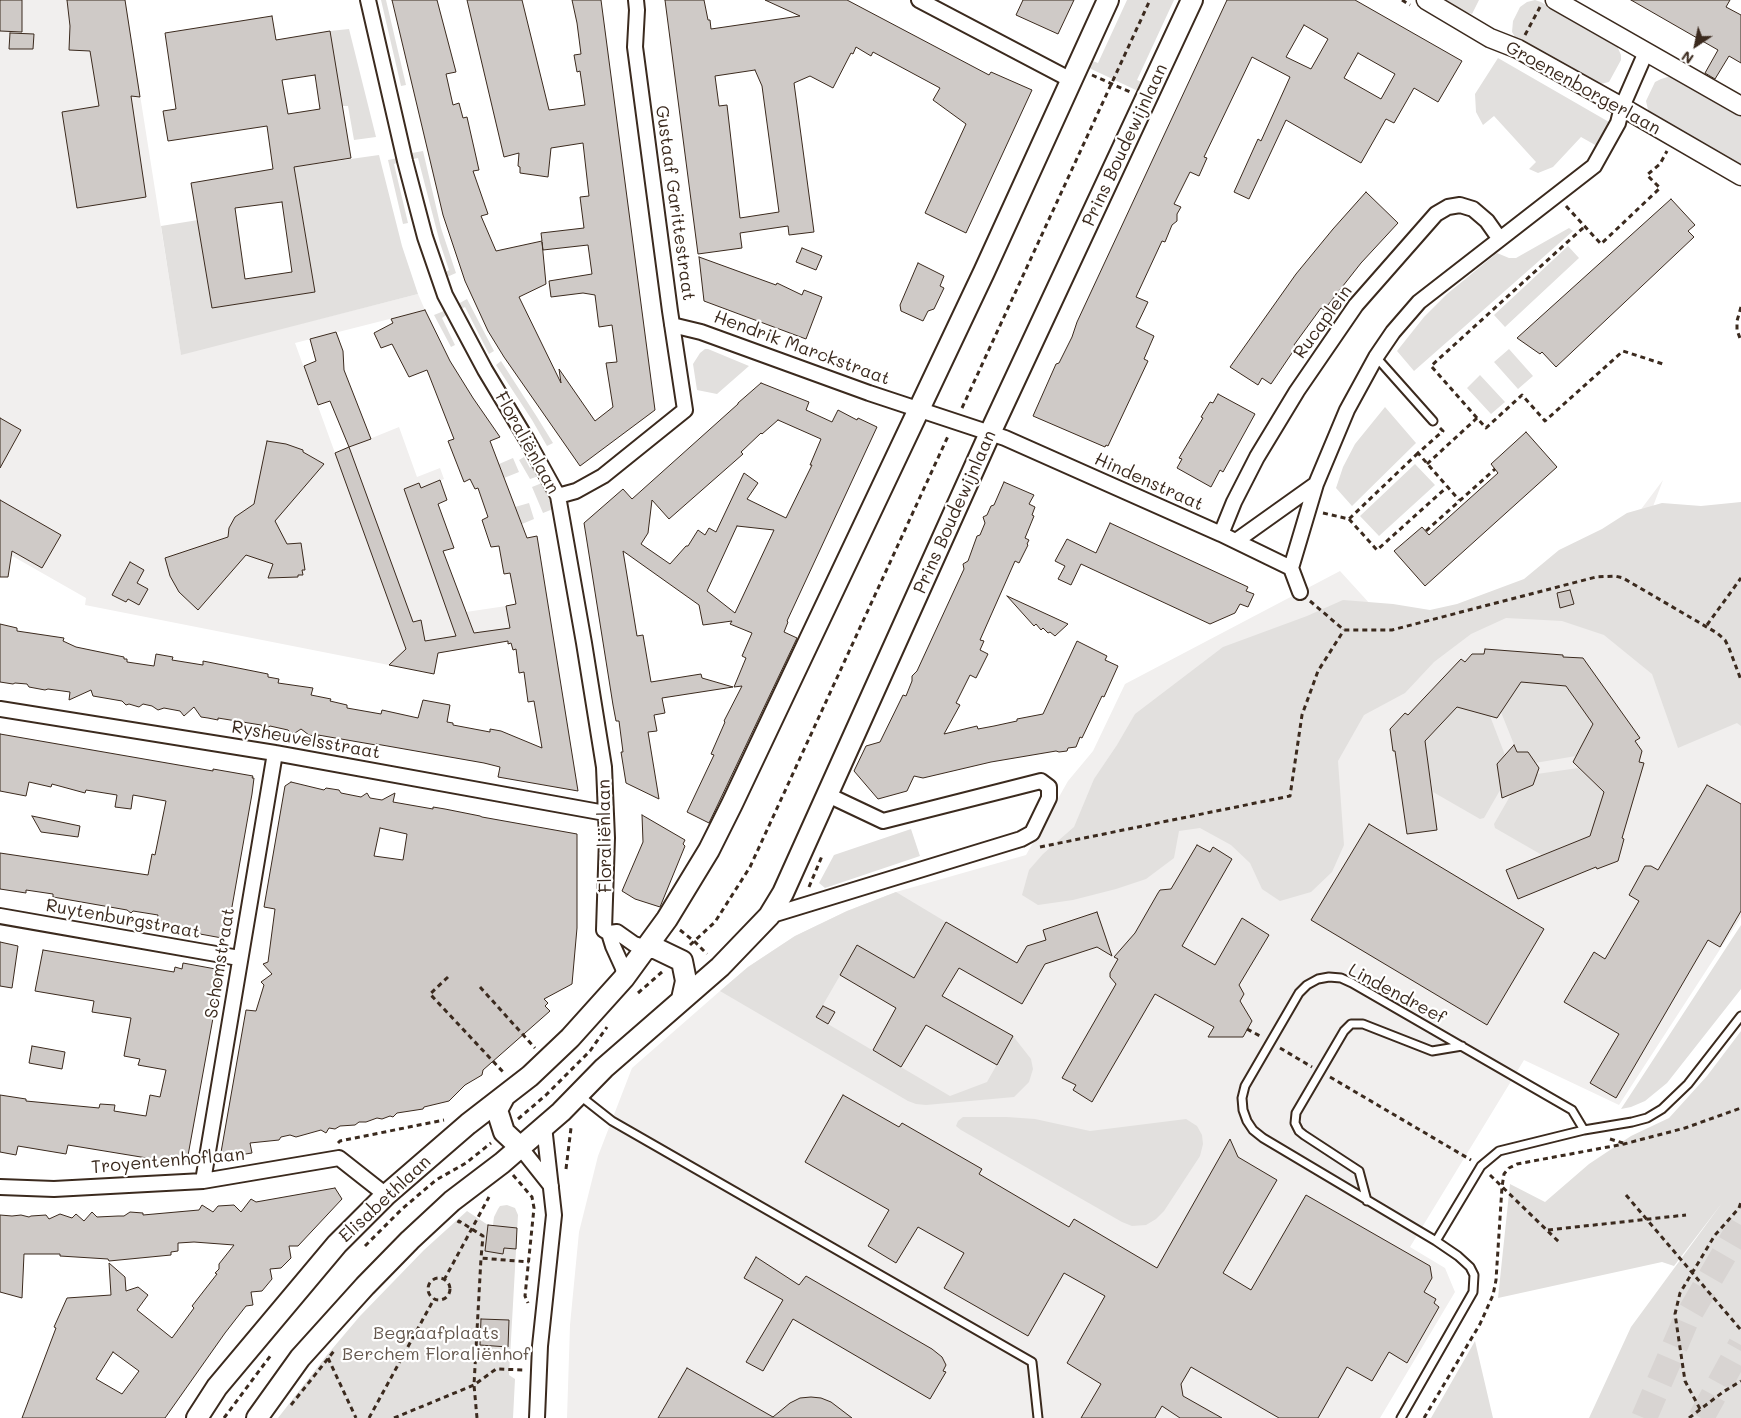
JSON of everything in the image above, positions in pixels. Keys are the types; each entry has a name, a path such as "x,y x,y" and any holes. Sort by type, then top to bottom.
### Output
{"main road":[{"path":"624,978 667,919 709,850 732,804 984,272 1108,0"},
{"name":"Prins Boudewijnlaan","path":"544,1126 579,1095 604,1068 720,967 769,916 784,893 990,433 1192,0"},
{"path":"646,948 655,948 682,961 686,981 682,999"},
{"name":"Elisabethlaan","path":"197,1418 217,1387 337,1244 386,1195 468,1124 504,1097 570,1038 624,978"},
{"path":"504,1097 497,1110 504,1132 525,1153"},
{"path":"257,1418 300,1358 365,1286 410,1240 452,1202 507,1172 525,1153 544,1126"}],"street":[{"name":"Floraliënlaan","path":"368,0 425,238 445,295 485,370 558,496 604,767 607,838 604,930 608,933 623,968 624,978"},
{"name":"Gustaaf Garittestraat","path":"558,496 576,490 603,476 685,410 672,325 636,47 636,0"},
{"path":"919,0 1074,74"},
{"name":"Groenenborgerlaan","path":"1426,0 1490,38 1518,49 1622,107 1741,176"},
{"path":"1555,0 1741,106"},
{"path":"1300,592 1291,568 1316,484 1347,410 1376,357 1393,332 1419,302 1594,166 1618,123 1622,107 1646,52"},
{"name":"Rucaplein","path":"1221,534 1234,502 1257,457 1297,390 1356,305 1436,214 1448,207 1460,205 1473,209 1487,222 1499,238"},
{"name":"Hendrik Marckstraat","path":"672,325 702,332 955,422"},
{"name":"Hindenstraat","path":"955,422 1010,440 1221,534 1291,568"},
{"path":"1236,541 1316,484"},
{"name":"Rysheuvelsstraat","path":"0,709 274,753 606,813"},
{"name":"Schomstraat","path":"203,1181 274,753"},
{"path":"769,916 1021,839 1032,833 1049,798 1049,787 1040,781 883,821 828,795"},
{"name":"Ruytenburgstraat","path":"0,916 239,958"},
{"path":"608,933 617,932 634,944 646,948"},
{"path":"537,1418 540,1346 554,1215 553,1189 545,1146 544,1126"},
{"path":"525,1153 553,1189"},
{"name":"Troyentenhoflaan","path":"0,1187 54,1189 203,1181 340,1158 386,1195"}],"lane":[{"path":"1376,357 1433,421"},
{"name":"Lindendreef","path":"1401,1418 1473,1292 1474,1275 1470,1267 1458,1256 1436,1241 1263,1138 1246,1121 1242,1104 1245,1086 1299,993 1307,985 1329,977 1341,978 1352,983 1572,1110 1584,1130"},
{"path":"1436,1241 1481,1166 1499,1151 1584,1130 1632,1122 1647,1118 1662,1110 1688,1084 1741,1016"},
{"path":"1367,1200 1359,1171 1304,1135 1295,1122 1296,1113 1344,1031 1347,1027 1356,1023 1432,1051 1463,1046"},
{"path":"579,1095 612,1121 1032,1362 1038,1418"}],"path":[{"path":"637,994 715,922 750,866 1150,0"},
{"path":"1518,49 1544,0"},
{"path":"1074,74 1111,84 1146,100"},
{"path":"1579,221 1601,244 1660,188 1648,175 1660,164"},
{"path":"1584,227 1431,366 1486,428 1522,395 1545,421 1623,351 1662,364"},
{"path":"1741,307 1737,321 1737,330 1741,341"},
{"path":"1427,464 1477,418"},
{"path":"1349,519 1443,431 1433,421"},
{"path":"1418,453 1459,500"},
{"path":"1426,531 1495,469"},
{"path":"1308,510 1349,519 1377,550 1447,487"},
{"path":"1300,592 1344,630 1392,630 1606,576 1623,578 1707,625 1725,640 1741,680"},
{"path":"1707,625 1741,578"},
{"path":"1021,839 1036,848 1290,796 1302,715 1318,671 1344,630"},
{"path":"667,919 695,942 720,967"},
{"path":"448,977 430,994 508,1077"},
{"path":"480,987 537,1050"},
{"path":"364,1246 402,1209 436,1180 466,1163 546,1096 590,1051 610,1024"},
{"path":"1248,1029 1481,1166 1560,1243"},
{"path":"531,1055 543,1044"},
{"path":"1424,1418 1480,1324 1493,1295 1496,1280 1502,1187 1504,1174 1509,1168 1517,1164 1624,1144 1685,1128 1741,1108"},
{"path":"323,1161 340,1141 461,1117 507,1172 532,1197 534,1208 525,1296 532,1311"},
{"path":"545,1146 572,1123"},
{"path":"340,1141 348,1146"},
{"path":"507,1172 525,1153"},
{"path":"444,1280 492,1191"},
{"path":"1626,1196 1741,1330"},
{"path":"1700,1409 1686,1381 1675,1314 1680,1293 1685,1284 1715,1235 1739,1208 1741,1202"},
{"path":"1548,1230 1686,1215"},
{"path":"452,1227 459,1222 483,1236 474,1385 477,1418"},
{"path":"481,1258 528,1262"},
{"path":"434,1280 444,1280 449,1286 449,1293 441,1300 434,1299 428,1291 430,1284 434,1280"},
{"path":"369,1418 434,1299"},
{"path":"287,1410 340,1344"},
{"path":"224,1418 276,1347"},
{"path":"328,1358 356,1418"},
{"path":"394,1418 474,1385 496,1369 509,1368 539,1371"},
{"path":"1689,1418 1741,1381"}],"shaded area":[{"path":"0,0 68,0 68,9 125,0 181,354 418,294 425,310 295,343 335,453 399,427 417,477 440,468 444,479 431,484 454,548 443,551 466,612 506,606 509,627 497,630 498,643 410,658 414,670 85,605 86,598 0,549"},
{"path":"1663,480 1617,602 1741,712 1741,917 1619,1105 1524,1060 1410,1247 1445,1268 1455,1292 1380,1418 567,1418 570,1325 579,1232 598,1156 632,1068 748,967 795,936 847,911 896,892 1026,855 1068,781 1093,751 1125,684 1340,571 1392,628 1518,595 1630,524"}],"green space":[{"path":"381,0 386,0 406,85 401,86"},
{"path":"1127,0 1174,0 1137,80 1144,83 1140,92 1087,67 1090,60 1098,63"},
{"path":"1443,0 1479,0 1472,14"},
{"path":"1535,0 1617,46 1621,60 1609,82 1596,85 1518,42 1512,32 1513,21 1520,7 1527,2"},
{"path":"349,29 376,137 354,140 348,106 342,106 330,31"},
{"path":"1498,58 1609,122 1608,128 1597,146 1581,137 1553,167 1538,173 1529,169 1536,162 1494,116 1483,125 1476,112 1475,94"},
{"path":"1671,76 1741,115 1741,169 1649,114 1646,101 1655,82"},
{"path":"423,151 441,228 456,273 447,277 446,272 449,270 418,158 413,159 412,153"},
{"path":"379,155 402,246 418,294 181,355 161,226 198,220 212,308 315,292 294,167"},
{"path":"398,158 399,162 394,164 408,223 403,224 388,160"},
{"path":"1569,228 1573,231 1414,371 1397,351 1424,317 1447,294 1497,253 1509,258 1516,258"},
{"path":"1568,246 1579,258 1505,327 1494,315"},
{"path":"467,299 494,351 489,354 465,307 461,309 458,304"},
{"path":"444,311 446,315 442,318 455,345 451,347 434,315"},
{"path":"705,349 749,366 717,394 697,390 693,364"},
{"path":"1509,349 1533,376 1518,389 1494,362"},
{"path":"501,361 553,443 547,446 496,365"},
{"path":"1480,375 1505,402 1491,414 1467,388"},
{"path":"1385,407 1416,443 1352,506 1336,488 1343,467 1355,444"},
{"path":"524,457 530,468 534,465 539,476 530,479 519,460"},
{"path":"513,458 519,472 504,478 499,464"},
{"path":"1415,464 1435,485 1379,536 1360,516"},
{"path":"542,483 553,509 543,513 532,487"},
{"path":"1741,502 1741,726 1737,723 1678,748 1652,674 1604,635 1562,621 1506,618 1471,634 1434,662 1405,693 1364,715 1338,761 1344,845 1332,872 1311,892 1280,901 1262,889 1250,863 1231,845 1200,828 1179,831 1174,858 1146,879 1073,900 1038,905 1022,895 1029,870 1043,854 1074,827 1094,779 1135,714 1223,647 1307,616 1343,600 1393,604 1430,610 1457,604 1524,579 1559,550 1602,529 1627,513 1662,503 1701,506"},
{"path":"529,503 534,519 522,524 515,507"},
{"path":"1521,682 1568,685 1570,691 1593,724 1576,756 1535,763 1528,753 1517,752 1501,712"},
{"path":"1457,707 1490,716 1505,755 1503,785 1484,818 1480,819 1433,792 1424,740"},
{"path":"1578,768 1604,792 1592,830 1592,836 1542,855 1495,828 1494,824 1513,791 1516,793 1533,785 1537,774"},
{"path":"911,829 920,856 825,888 819,883 834,855"},
{"path":"896,892 946,922 914,978 857,946 816,1017 950,1096 987,1082 1013,1036 1031,1059 1033,1069 1029,1082 1014,1097 926,1105 916,1104 720,991 748,967 795,936 847,911"},
{"path":"1741,925 1741,989 1667,1083 1645,1101 1621,1109"},
{"path":"1741,1031 1741,1418 1589,1418 1631,1327 1722,1203 1674,1266 1662,1262 1498,1298 1510,1184 1545,1202 1589,1164 1631,1136 1669,1118 1707,1076"},
{"path":"963,1117 1035,1119 1090,1131 1186,1119 1197,1126 1202,1135 1203,1144 1200,1156 1164,1211 1146,1225 1132,1226 961,1130 956,1126"},
{"name":"Begraafplaats Berchem Floraliënhof","path":"507,1205 515,1208 518,1215 509,1375 515,1379 513,1418 278,1418 360,1316 424,1250 467,1211 488,1225 493,1225 494,1217 500,1206"},
{"path":"1475,1341 1493,1418 1431,1418"}],"building":[{"path":"0,0 22,0 22,32 0,31"},
{"path":"67,0 125,0 140,97 131,96 146,197 77,208 62,112 99,106 90,51 69,50 70,26"},
{"path":"392,0 437,0 456,72 446,74 453,105 459,103 463,118 467,117 479,170 473,171 488,214 481,216 496,251 542,241 541,233 584,228 580,197 589,196 583,143 551,148 548,177 520,173 520,167 518,166 519,153 504,157 467,0 522,0 549,110 585,105 580,71 577,72 574,55 581,54 572,0 601,0 655,410 580,466 488,331 465,281 443,215","holes":["542,242 543,250 588,245 592,274 549,281 551,297 583,293 595,295 599,327 612,325 617,362 606,363 613,407 595,421 559,369 561,383 519,297 546,284"]},
{"path":"665,0 704,0 711,29 800,16 765,0 847,0 989,75 991,72 1032,90 966,233 925,213 966,124 933,100 940,88 873,52 871,56 856,47 833,88 810,76 794,83 814,232 789,235 788,226 740,233 742,248 698,254","holes":["755,70 762,86 779,212 740,218 727,105 719,106 715,76"]},
{"path":"1023,0 1074,0 1058,34 1016,15"},
{"path":"1227,0 1355,0 1462,61 1438,102 1414,88 1394,123 1386,119 1361,163 1286,120 1249,199 1234,192 1258,139 1261,141 1290,77 1252,57 1204,157 1207,158 1199,176 1190,172 1174,204 1181,207 1177,214 1177,221 1172,225 1165,242 1162,241 1136,297 1148,302 1136,327 1154,336 1144,359 1148,361 1108,446 1106,445 1105,447 1033,416 1056,364 1059,363 1072,337 1077,322","holes":["1304,25 1328,39 1311,69 1286,57","1358,53 1395,74 1381,99 1344,78"]},
{"path":"1631,0 1730,0 1726,7 1741,15 1741,63 1729,56 1715,79 1705,73 1718,50"},
{"path":"272,16 276,40 330,31 351,158 294,167 315,292 212,308 191,183 273,169 267,126 168,141 163,111 176,109 165,33","holes":["315,75 320,109 288,114 282,80","282,202 292,272 245,279 235,208"]},
{"path":"10,33 34,34 33,49 9,49"},
{"path":"1366,192 1398,223 1361,263 1324,310 1321,308 1294,345 1296,347 1271,384 1262,378 1258,385 1230,367 1296,274"},
{"path":"1671,199 1695,225 1688,231 1694,237 1556,367 1542,352 1540,354 1517,338"},
{"path":"802,248 822,256 816,270 796,262"},
{"path":"699,257 776,285 777,283 802,295 804,290 822,297 806,339 704,301"},
{"path":"918,263 944,276 940,286 944,288 934,309 928,311 923,321 901,311 900,305"},
{"path":"425,310 450,361 500,437 490,441 527,538 537,536 578,791 498,777 500,767 484,763 376,744 318,735 318,737 309,735 301,729 295,733 270,726 265,730 261,725 201,717 194,707 184,716 180,711 164,708 158,710 143,704 139,707 126,705 122,701 93,696 91,690 69,700 70,692 45,690 29,687 27,684 0,682 0,624 17,628 17,631 64,638 63,641 76,647 124,657 124,659 127,659 127,662 154,666 156,654 173,657 172,660 203,665 203,661 268,674 268,677 279,679 278,683 313,688 311,695 331,699 330,701 347,705 347,708 381,714 382,710 418,718 423,700 450,705 447,722 453,723 453,725 490,732 490,729 501,731 542,748 534,701 528,702 524,672 519,673 516,649 513,650 511,643 508,644 508,641 438,653 434,674 389,665 406,649 335,453 349,447 413,622 421,620 425,641 456,636 404,489 419,483 421,488 440,480 447,500 438,504 454,548 443,551 474,633 510,628 506,606 516,604 510,573 504,574 499,546 491,547 482,520 488,517 478,488 475,489 470,479 464,482 448,441 454,439 427,370 409,377 392,344 381,348 374,333 393,323 391,319"},
{"path":"336,332 343,351 344,370 371,439 349,447 330,401 318,405 304,366 316,361 310,339"},
{"path":"761,383 809,402 806,410 832,422 838,410 857,420 858,418 877,427 787,621 784,632 797,638 709,823 687,812 714,755 711,754 724,721 742,686 734,687 746,658 742,656 752,633 730,624 732,621 703,625 699,605 623,551 637,636 643,635 651,682 701,674 702,678 733,687 662,698 665,713 654,715 657,731 648,732 659,799 626,783 619,721 616,721 613,705 584,523 623,489 632,499","holes":["778,420 821,439 810,465 812,465 786,518 747,499 758,483 744,473 716,532 709,528 705,535 698,530 688,546 670,564 641,544 648,533 652,500 669,519 743,454 741,452 761,433","737,526 774,530 735,613 707,591"]},
{"path":"1218,394 1255,414 1223,472 1220,470 1211,487 1177,468 1182,459 1179,458 1203,418 1201,417 1210,402 1213,403"},
{"path":"0,418 21,430 0,468"},
{"path":"1526,432 1557,467 1425,586 1394,551 1422,527 1429,535 1498,473 1491,464"},
{"path":"267,441 286,444 303,450 303,452 324,464 275,521 287,544 301,543 305,570 302,570 303,575 298,575 298,577 268,578 273,564 246,555 198,610 179,592 170,576 165,558 228,537 229,528 235,517 254,504"},
{"path":"1004,482 1034,495 1029,504 1035,507 1032,515 1034,516 1025,538 1029,540 1028,545 1019,563 1015,561 980,640 984,641 980,650 988,654 976,678 970,675 956,703 960,705 944,734 977,726 978,729 994,726 1043,714 1077,641 1107,656 1105,660 1118,666 1104,697 1102,696 1076,747 1068,748 1067,751 1056,751 991,762 923,778 914,776 907,791 878,799 854,771 866,746 880,742 903,695 906,696 912,676 917,671 964,569 963,564 968,561 977,536 980,535 985,523 983,517 987,515 991,506 994,505"},
{"path":"0,500 61,535 42,568 12,551 8,577 0,577"},
{"path":"1110,523 1248,587 1246,591 1254,594 1248,607 1240,604 1235,613 1210,624 1081,564 1071,585 1058,579 1065,566 1055,561 1067,539 1096,553"},
{"path":"130,562 144,570 137,583 148,589 139,605 128,599 126,602 112,595"},
{"path":"1570,590 1574,604 1560,608 1557,593"},
{"path":"1007,596 1068,624 1055,636 1043,628 1041,630 1036,624 1034,626"},
{"path":"1485,649 1583,658 1640,738 1635,741 1642,751 1639,762 1644,763 1622,838 1624,839 1618,861 1597,869 1596,867 1518,899 1506,870 1590,836 1604,792 1573,762 1593,724 1566,686 1521,682 1497,718 1457,707 1425,741 1437,830 1407,834 1390,729 1405,713 1408,715 1461,659 1465,662 1472,654 1484,654"},
{"path":"0,734 213,771 213,769 253,776 252,794 227,935 222,938 156,926 158,915 133,911 131,913 127,910 53,897 53,894 26,890 26,893 0,889 0,853 148,875 152,854 155,855 166,801 133,795 131,809 115,807 117,795 86,790 85,793 52,784 51,787 29,782 26,796 0,791"},
{"path":"1514,745 1517,752 1528,752 1539,768 1533,785 1502,798 1497,764"},
{"path":"291,782 324,790 326,788 339,790 341,793 361,797 367,793 370,798 382,800 395,793 393,802 433,809 433,807 445,809 577,834 577,928 572,984 544,999 548,1003 545,1006 550,1011 483,1070 482,1075 465,1085 449,1101 424,1107 423,1109 397,1113 393,1117 377,1118 366,1122 359,1122 355,1125 340,1126 335,1129 329,1128 326,1133 321,1130 296,1137 290,1135 281,1137 279,1140 250,1143 252,1153 220,1158 246,1010 256,1011 264,985 261,982 272,974 263,964 268,962 275,909 264,907 285,786","holes":["380,828 407,834 403,860 374,856"]},
{"path":"1707,785 1741,804 1741,911 1720,947 1708,940 1616,1098 1590,1083 1619,1034 1564,1002 1594,952 1605,959 1639,901 1629,895 1645,866 1651,866 1658,870"},
{"path":"642,815 685,840 683,844 685,846 660,907 635,899 622,891 643,842"},
{"path":"32,816 80,826 78,837 41,832"},
{"path":"1369,824 1544,929 1487,1025 1311,920"},
{"path":"1197,845 1210,852 1213,847 1232,859 1182,946 1215,965 1242,918 1269,935 1239,985 1244,994 1240,1001 1252,1021 1243,1037 1208,1037 1214,1027 1155,994 1092,1102 1073,1090 1076,1085 1062,1078 1116,984 1110,977 1110,973 1118,959 1114,957 1135,933 1160,890 1171,889"},
{"path":"1097,912 1112,956 1097,947 1045,964 1022,1004 959,968 942,996 1013,1036 997,1065 926,1025 901,1067 873,1050 896,1008 840,975 857,945 914,978 946,922 1017,963 1027,946 1046,940 1043,930"},
{"path":"0,942 18,946 12,988 0,986"},
{"path":"43,950 174,972 175,967 182,969 183,963 221,970 187,1161 147,1163 147,1158 68,1145 66,1154 18,1146 16,1155 0,1152 0,1095 26,1099 26,1101 99,1108 100,1104 115,1105 114,1111 146,1116 150,1095 160,1097 166,1070 138,1065 140,1059 124,1056 131,1018 92,1012 94,1001 35,991"},
{"path":"823,1006 835,1012 828,1024 816,1017"},
{"path":"32,1046 65,1052 62,1069 29,1063"},
{"path":"843,1095 899,1127 902,1123 982,1169 979,1174 1069,1227 1074,1219 1157,1268 1230,1139 1238,1157 1277,1180 1223,1273 1251,1290 1306,1195 1430,1266 1432,1278 1424,1292 1436,1299 1434,1303 1439,1307 1407,1363 1389,1352 1372,1381 1347,1367 1318,1418 1279,1418 1191,1367 1181,1384 1183,1396 1222,1418 1180,1418 1162,1406 1155,1418 1081,1418 1101,1384 1067,1363 1105,1296 1064,1273 1028,1336 944,1288 964,1253 918,1227 896,1263 868,1246 889,1210 805,1162"},
{"path":"335,1188 342,1199 298,1246 289,1246 291,1258 281,1268 270,1269 272,1279 262,1291 251,1292 253,1305 246,1306 165,1418 22,1418 56,1328 54,1327 67,1298 111,1295 109,1263 125,1277 126,1291 138,1287 148,1295 137,1310 172,1338 194,1308 192,1306 217,1274 215,1273 219,1269 219,1264 234,1245 194,1242 178,1243 178,1251 171,1252 171,1255 109,1261 108,1259 60,1256 60,1254 24,1254 22,1298 0,1292 0,1215 29,1217 46,1215 49,1219 60,1214 72,1218 76,1214 84,1221 92,1212 97,1217 124,1216 130,1212 143,1213 143,1215 199,1210 202,1205 213,1212 218,1206 234,1205 241,1212 251,1199 256,1202","holes":["113,1352 139,1371 122,1394 96,1379"]},
{"path":"488,1225 517,1228 516,1249 504,1248 503,1254 485,1251"},
{"path":"756,1257 799,1285 806,1276 932,1349 942,1357 946,1365 943,1371 946,1372 930,1399 793,1319 763,1371 746,1362 783,1300 744,1278"},
{"path":"481,1319 509,1320 508,1347 480,1345"},
{"path":"687,1368 773,1417 790,1403 800,1398 811,1397 831,1402 852,1418 658,1418"}],"tunnel":[{"path":"1644,1418 1686,1320 1741,1225"},
{"path":"1701,1418 1741,1345"}]}
